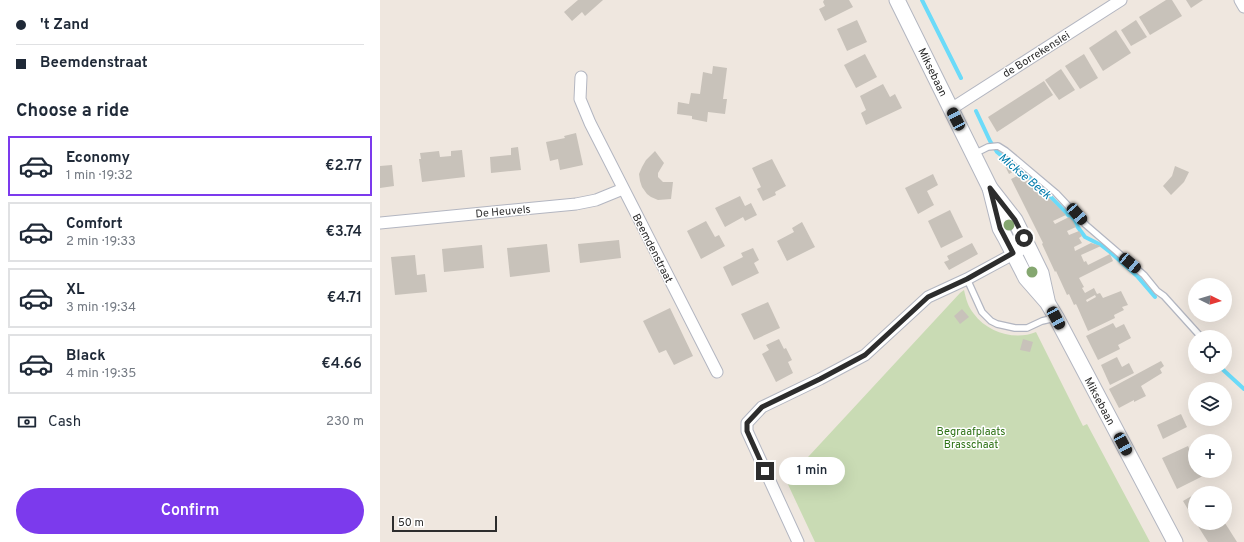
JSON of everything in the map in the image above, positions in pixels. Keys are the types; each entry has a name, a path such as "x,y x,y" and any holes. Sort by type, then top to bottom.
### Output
{"street":[{"name":"Miksebaan","path":"897,0 990,188 1015,220 1028,246 1041,273 1047,302"},
{"name":"de Borrekenslei","path":"951,109 1121,0"},
{"path":"1240,0 1244,6"},
{"name":"Beemdenstraat","path":"581,77 580,99 590,123 622,189 717,372"},
{"name":"Miksebaan","path":"990,188 1000,228 1026,278 1047,302 1175,542"},
{"name":"De Heuvels","path":"380,223 576,204 596,200 622,189"},
{"path":"798,542 747,431 747,423 762,407 865,355 928,297 967,279 1028,246"}],"lane":[{"path":"973,154 988,147 998,146 1006,151 1056,193 1086,225 1144,275 1157,291 1164,296 1196,330"},
{"path":"967,279 982,312 991,321 997,324 1015,328 1027,328 1056,318"}],"green space":[{"name":"Begraafplaats Brasschaat","path":"964,290 970,309 986,326 1002,333 1019,336 1036,332 1083,426 1087,424 1150,542 815,542 784,476 796,470"}],"building":[{"path":"578,0 603,0 585,16 582,12 572,21 564,12"},
{"path":"824,0 849,0 853,7 825,21 819,9 825,6 823,2"},
{"path":"1166,0 1172,0 1182,16 1150,35 1139,17"},
{"path":"1186,0 1203,0 1191,8"},
{"path":"857,20 867,42 847,51 837,29"},
{"path":"1136,20 1147,37 1131,46 1121,30"},
{"path":"1116,30 1131,53 1103,71 1089,48"},
{"path":"865,54 877,77 856,88 844,65"},
{"path":"1084,54 1098,78 1080,89 1065,66"},
{"path":"713,66 727,68 723,99 727,99 725,114 708,112 707,122 692,119 692,116 677,114 678,102 689,104 691,93 700,94 703,72 712,74"},
{"path":"1061,69 1075,90 1059,100 1045,80"},
{"path":"1044,81 1053,95 997,132 988,117"},
{"path":"883,84 890,97 895,94 902,108 866,125 861,113 866,110 860,96"},
{"path":"576,133 583,165 560,170 558,159 550,161 546,142 565,138 564,136"},
{"path":"518,147 521,170 491,173 490,157 511,155 511,148"},
{"path":"462,150 465,177 422,182 419,159 421,159 420,153 439,151 440,157 451,156 451,151"},
{"path":"655,151 664,163 658,173 658,177 663,182 673,182 671,199 658,200 651,197 642,187 640,181 639,174 642,167 646,160"},
{"path":"772,159 786,186 775,192 776,195 763,201 757,189 761,187 752,168"},
{"path":"1009,164 1013,172 1009,174 1005,166"},
{"path":"392,165 394,186 380,188 380,166"},
{"path":"1175,166 1189,172 1184,182 1171,195 1163,186 1172,176"},
{"path":"933,174 938,185 927,191 934,205 918,214 905,188"},
{"path":"1021,174 1035,184 1037,189 1039,188 1066,215 1053,221 1055,224 1069,217 1073,221 1076,227 1067,231 1069,235 1079,231 1082,236 1079,238 1082,243 1074,247 1075,251 1091,243 1101,246 1081,255 1084,262 1086,261 1088,265 1110,254 1113,261 1079,278 1084,287 1082,288 1085,293 1094,288 1097,294 1100,293 1103,298 1121,291 1128,305 1122,307 1124,310 1114,315 1115,318 1088,331 1076,304 1074,305 1069,294 1067,295 1056,271 1055,272 1042,244 1043,243 1011,179","holes":["1095,295 1096,297 1087,302 1086,300"]},
{"path":"740,196 745,206 751,203 757,215 745,221 743,217 725,227 715,208"},
{"path":"950,210 963,237 941,248 928,221"},
{"path":"706,221 715,237 719,235 725,246 701,259 687,231"},
{"path":"802,222 815,247 787,261 777,241 794,232 792,228"},
{"path":"619,240 621,258 580,263 578,244"},
{"path":"972,243 978,254 949,270 944,262 949,260 947,256"},
{"path":"547,244 550,272 510,277 507,248"},
{"path":"482,245 484,268 444,272 442,249"},
{"path":"753,248 759,260 754,263 759,273 732,286 723,267 743,257 741,253"},
{"path":"415,255 417,275 425,274 427,292 395,295 391,257"},
{"path":"768,302 780,328 754,340 741,314"},
{"path":"670,308 693,356 674,365 666,350 659,353 643,321"},
{"path":"962,309 969,317 960,324 954,316"},
{"path":"1113,323 1116,328 1124,324 1131,338 1118,345 1120,349 1098,360 1086,336"},
{"path":"779,339 784,349 786,348 792,360 788,362 793,373 776,382 762,354 769,350 766,345"},
{"path":"1023,339 1033,342 1030,352 1020,350"},
{"path":"1117,357 1122,367 1129,363 1134,373 1110,385 1101,365"},
{"path":"1161,361 1164,366 1160,369 1162,373 1141,386 1146,396 1134,402 1134,400 1119,408 1109,389"},
{"path":"1181,414 1187,427 1163,439 1157,425"},
{"path":"1188,446 1188,478 1199,478 1177,489 1162,458"},
{"path":"1188,498 1188,509 1183,501"},
{"path":"1200,530 1229,530 1237,542 1208,542"}],"waterway":[{"name":"Mickse Beek","path":"922,0 961,78"},
{"name":"Mickse Beek","path":"976,111 990,141 997,152 1043,189 1072,219 1085,237 1101,245 1110,252 1137,276 1155,297"},
{"name":"Mickse Beek","path":"1228,374 1244,389"}],"route":[{"path":"765,471 747,431 747,423 762,407 865,355 928,297 967,279 1013,253 1000,228 990,188 1015,220 1024,238"}]}
